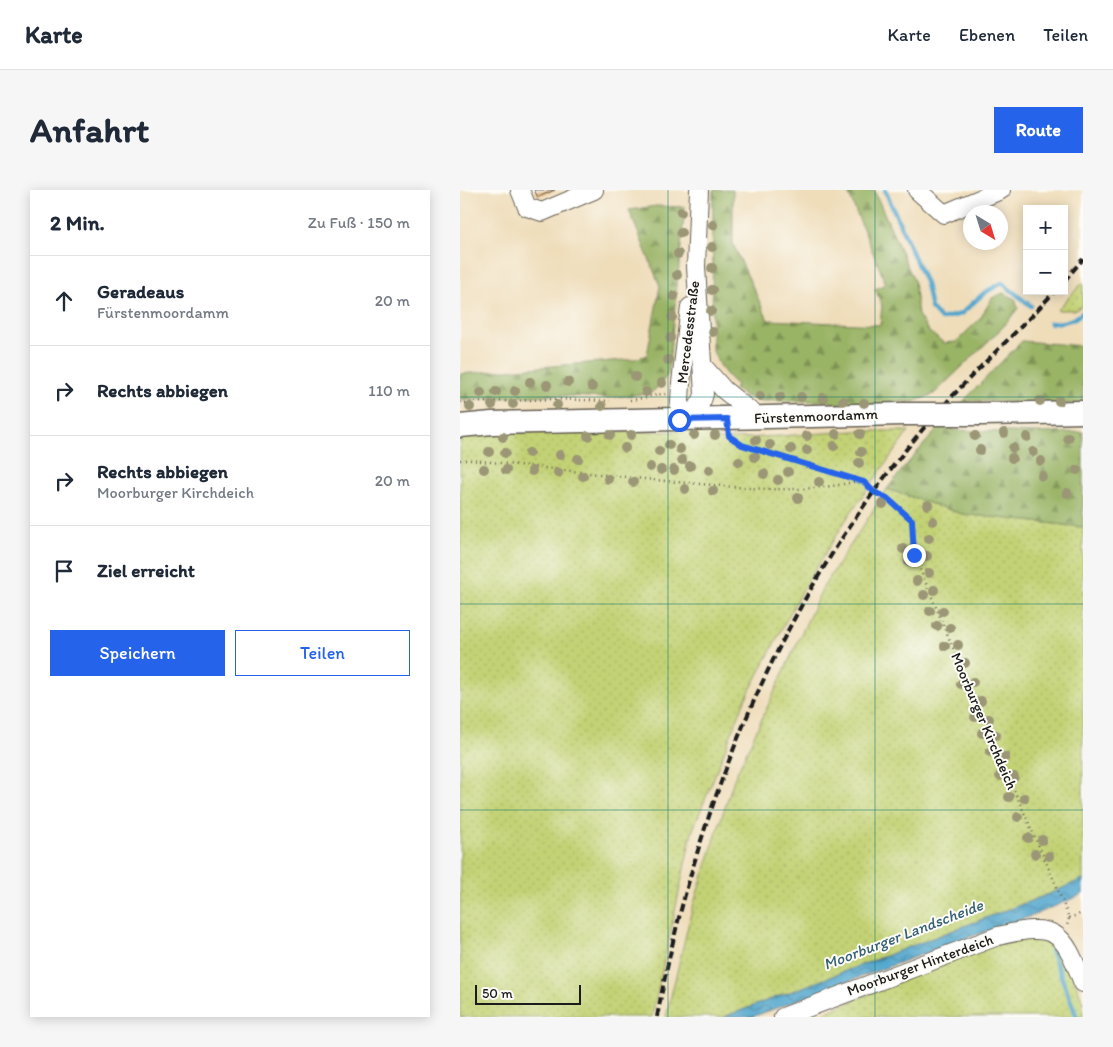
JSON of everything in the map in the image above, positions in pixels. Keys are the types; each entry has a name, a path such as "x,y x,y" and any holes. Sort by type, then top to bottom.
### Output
{"main road":[{"name":"Fürstenmoordamm","path":"460,426 492,423 1083,412"}],"street":[{"path":"520,190 527,208 542,212 594,190"},
{"name":"Mercedesstraße","path":"679,420 695,411 703,400 704,394 696,267 699,190"},
{"path":"916,190 944,214 1001,190"},
{"name":"Mercedesstraße","path":"679,420 687,327 696,267"},
{"name":"Mercedesstraße","path":"702,365 724,390 759,418"},
{"name":"Moorburger Hinterdeich","path":"783,1017 998,936 1034,930 1050,933 1059,938 1070,952 1083,983"}],"path":[{"path":"627,401 642,399 655,394 681,393"},
{"path":"460,403 554,399 610,401"},
{"path":"727,419 729,436 742,445 860,481"},
{"path":"460,460 654,480 786,490 832,487 860,481"},
{"name":"Moorburger Kirchdeich","path":"860,481 874,492 887,498 912,520 914,555 1068,918 1083,913"}],"green space":[{"path":"713,190 733,190 733,244 768,320 880,325 882,305 875,289 886,284 847,190 874,190 914,281 918,315 929,332 944,343 956,342 980,319 992,298 1003,293 1015,299 1018,308 1005,325 934,394 913,402 894,402 892,406 848,406 824,401 761,401 745,396 734,389 737,385 728,377 716,359 712,348"},
{"path":"656,206 685,207 668,374 660,385 651,393 607,398 551,395 460,400 460,374 635,359 647,355 660,286 629,210"},
{"path":"1083,282 1083,305 1076,310 1057,310"},
{"path":"1022,341 1083,346 1083,404 1013,404 1013,402 970,401 952,430 1038,433 1083,432 1083,527 962,514 887,489 935,432"},
{"path":"717,431 717,440 856,431 909,431 849,515 799,596 745,700 692,832 652,1017 460,1017 460,437 508,433"},
{"path":"887,489 962,514 1083,527 1083,879 1049,894 724,1017 666,1017 692,909 734,779 822,589"},
{"path":"1032,936 1048,942 1058,950 1072,974 1083,1002 1083,1017 814,1017 994,942"}],"water":[{"path":"1083,879 1083,894 1037,914 752,1017 724,1017 1049,894"}],"building":[{"path":"534,190 555,190 538,197"}],"waterway":[{"path":"885,190 926,284 931,308 941,319 961,314 984,293 1002,283 1031,306"},
{"path":"1050,323 1068,321 1076,318 1083,312"},
{"path":"1051,950 1077,1017"}],"railway":[{"path":"1068,276 1083,259"},
{"path":"657,1017 674,937 695,858 721,781 752,706 787,632 827,562 872,494 923,429 955,393 1051,295"}],"route":[{"path":"679,420 727,419 729,436 742,445 864,482 874,492 887,498 912,520 914,555"}],"water label":[{"name":"Moorburger Landscheide","path":"903,934"}]}
